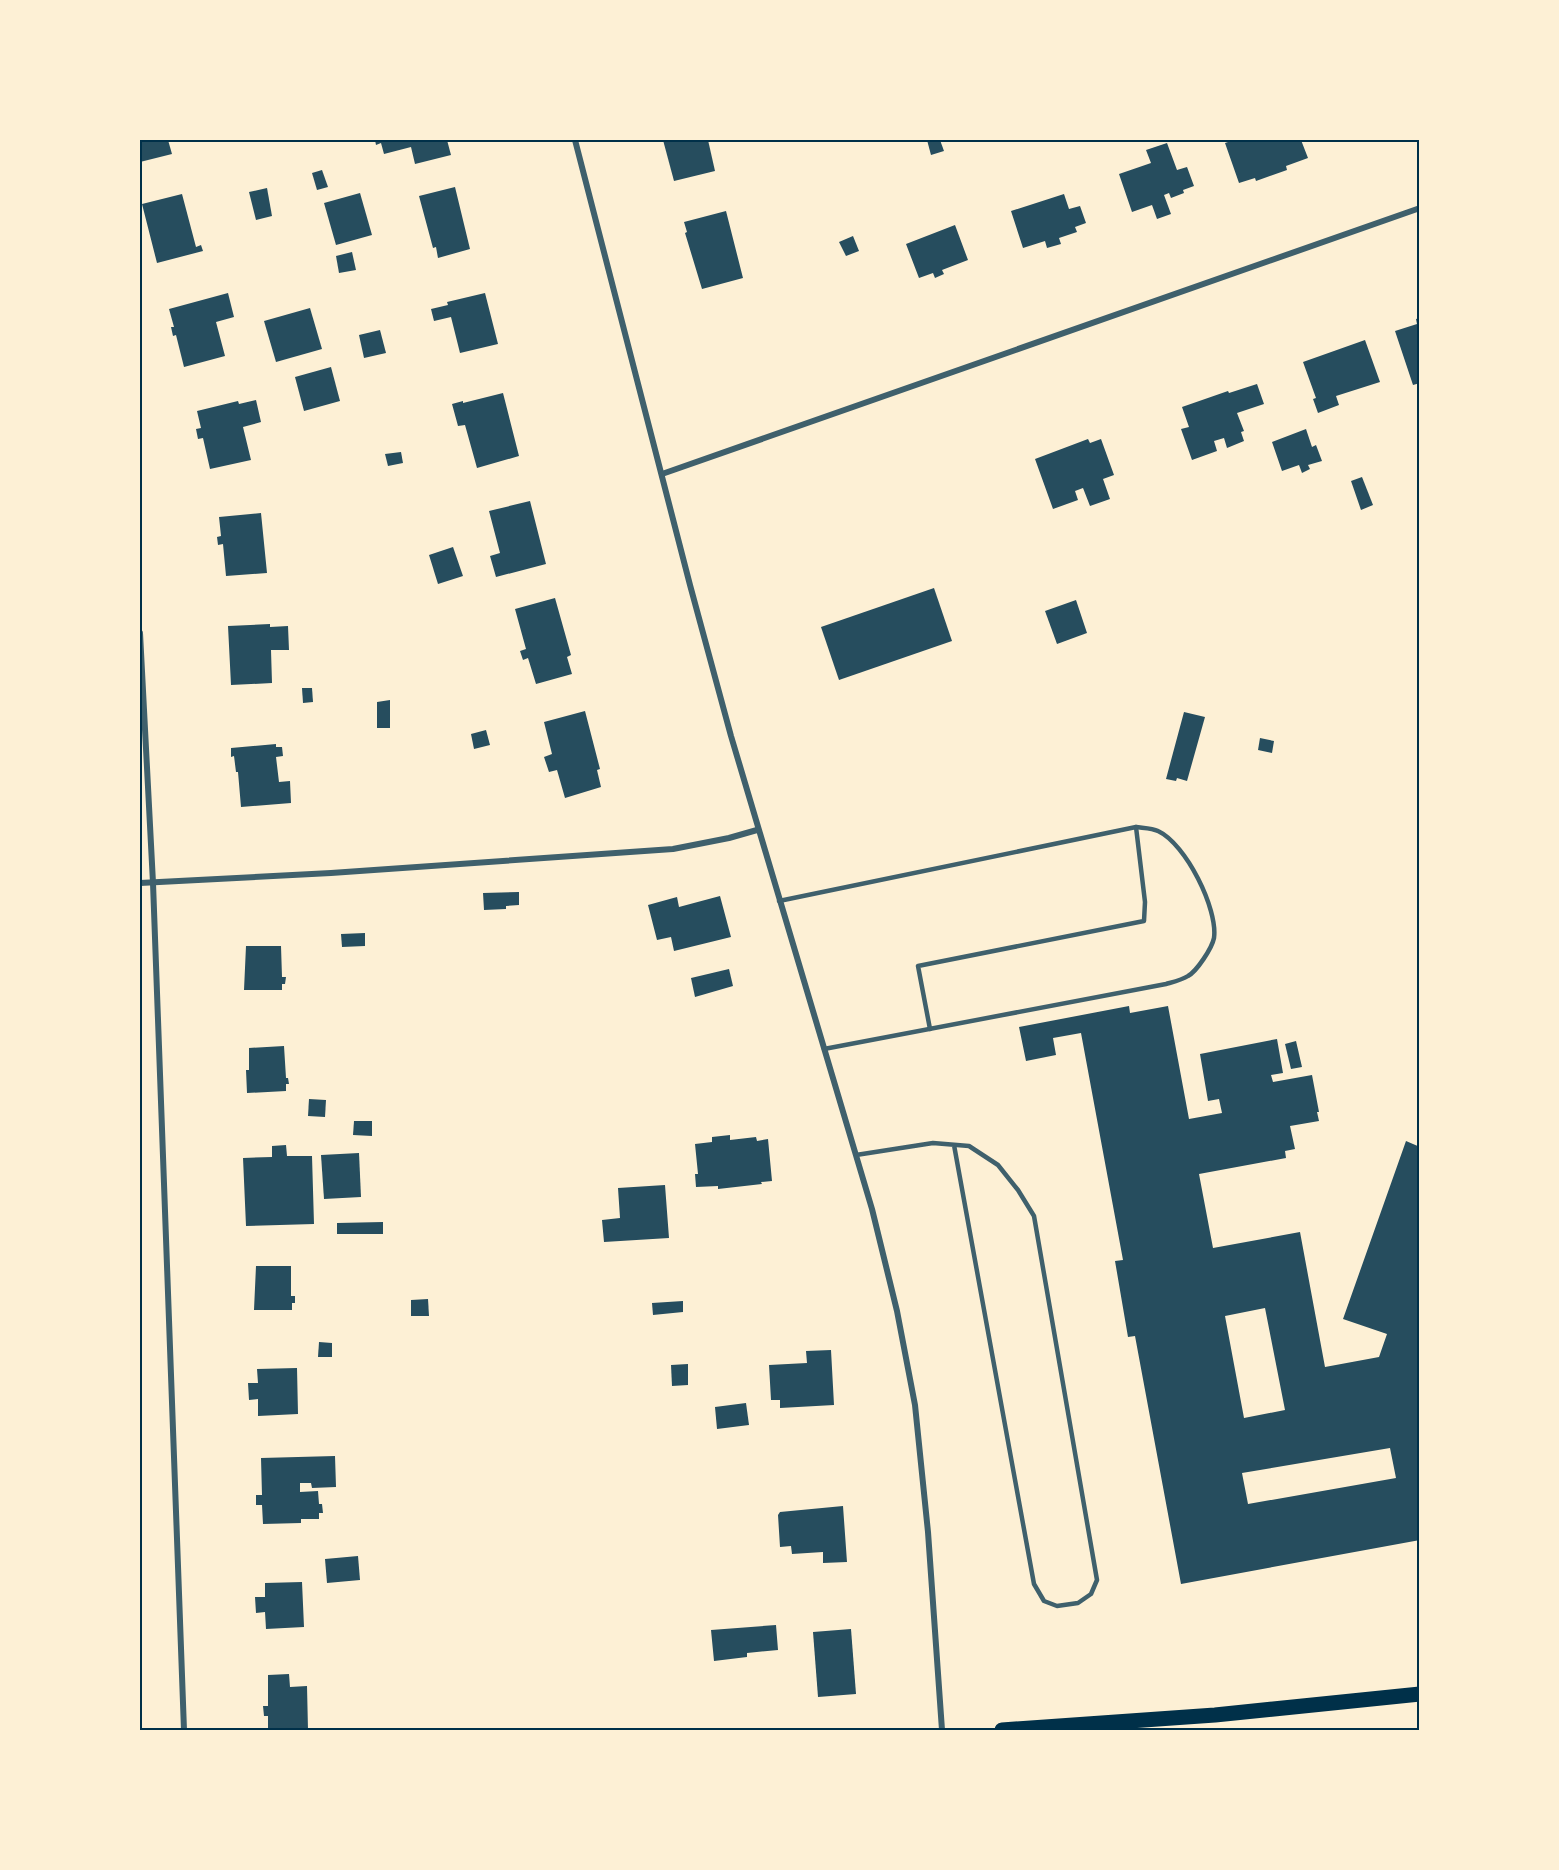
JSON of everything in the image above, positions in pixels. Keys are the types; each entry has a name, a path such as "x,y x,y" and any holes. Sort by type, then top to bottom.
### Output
{"main road":[{"path":"1002,1731 1215,1715 1419,1694"}],"street":[{"path":"575,140 690,585 758,830 856,1155 897,1311 915,1405 928,1532 942,1731"},
{"path":"662,474 1419,208"},
{"path":"140,633 153,883 184,1731"},
{"path":"140,883 331,873 650,851 673,849 758,830"}],"lane":[{"path":"930,1029 918,966 1144,921 1145,902 1136,827"},
{"path":"779,901 1136,827 1158,831 1183,852 1198,878 1211,910 1214,939 1200,964 1188,976 1166,984 824,1049"},
{"path":"856,1155 933,1143 969,1146 998,1165 1018,1190 1034,1216 1097,1580 1091,1594 1078,1603 1057,1606 1044,1601 1034,1584 954,1145"}],"building":[{"path":"140,140 168,140 172,154 140,162"},
{"path":"375,140 447,140 451,155 415,164 411,147 384,154 381,143 376,145"},
{"path":"663,140 708,140 715,171 674,181"},
{"path":"927,140 940,140 944,151 931,155"},
{"path":"1234,140 1301,140 1308,158 1286,166 1287,170 1256,181 1255,178 1239,183 1225,143"},
{"path":"1167,143 1177,170 1187,167 1194,186 1171,198 1169,193 1164,195 1171,214 1157,219 1152,205 1132,212 1119,174 1151,163 1146,150"},
{"path":"322,170 328,187 317,190 312,173"},
{"path":"455,187 470,249 438,258 436,247 433,248 419,196"},
{"path":"267,188 272,216 256,220 249,192"},
{"path":"360,193 372,235 336,245 324,203"},
{"path":"182,194 196,247 201,245 203,251 157,263 142,204"},
{"path":"1064,194 1069,209 1080,206 1086,223 1075,227 1077,232 1059,238 1061,244 1047,248 1045,241 1023,248 1011,211"},
{"path":"726,211 743,278 702,289 685,233 687,232 684,222"},
{"path":"955,225 968,260 942,270 944,274 935,278 933,273 919,278 906,244"},
{"path":"853,236 859,251 846,256 839,242"},
{"path":"352,252 356,270 339,273 336,256"},
{"path":"228,293 234,317 216,322 225,356 184,367 176,335 173,336 171,327 174,327 169,309"},
{"path":"485,293 498,344 460,353 451,317 434,321 431,309 448,305 447,302"},
{"path":"310,308 322,349 276,362 264,321"},
{"path":"1420,318 1420,383 1413,385 1395,331 1417,324 1416,319"},
{"path":"380,330 386,353 364,358 359,335"},
{"path":"1365,340 1380,382 1336,396 1339,405 1318,413 1313,399 1316,398 1303,362"},
{"path":"331,367 340,401 304,411 295,377"},
{"path":"1257,384 1264,404 1237,413 1244,431 1241,432 1244,441 1227,448 1224,438 1214,441 1217,451 1192,460 1181,429 1189,427 1182,407 1228,391 1229,393"},
{"path":"503,393 519,456 477,468 465,425 458,426 452,404"},
{"path":"256,400 261,422 243,427 251,460 210,469 203,438 198,439 196,429 201,428 197,411 238,401 239,404"},
{"path":"1306,429 1312,447 1316,445 1322,461 1308,465 1310,469 1302,473 1299,465 1282,471 1272,442"},
{"path":"1088,439 1090,443 1101,439 1114,475 1103,479 1110,499 1090,506 1083,488 1075,491 1078,500 1053,509 1035,459"},
{"path":"401,452 403,463 388,466 385,454"},
{"path":"1362,477 1373,505 1361,510 1351,481"},
{"path":"530,501 546,564 496,577 490,556 500,553 489,511"},
{"path":"261,513 267,573 226,576 223,544 218,545 217,537 221,536 219,517"},
{"path":"453,547 463,576 438,584 429,555"},
{"path":"934,588 952,641 839,680 821,627"},
{"path":"555,598 571,655 567,657 572,674 536,684 528,658 523,660 520,651 526,649 515,609"},
{"path":"1076,600 1087,633 1057,644 1045,611"},
{"path":"270,624 270,627 288,626 289,650 271,650 272,683 231,685 228,626"},
{"path":"302,688 312,688 313,702 303,703"},
{"path":"390,700 390,728 377,728 377,702"},
{"path":"585,711 600,769 597,770 601,787 565,798 557,770 549,772 544,757 552,754 544,722"},
{"path":"1184,712 1205,717 1187,781 1177,778 1176,781 1166,779"},
{"path":"486,730 490,745 474,749 471,734"},
{"path":"1260,738 1274,741 1272,753 1258,750"},
{"path":"276,744 276,747 282,747 283,756 276,757 279,782 290,781 291,803 241,807 238,772 236,772 234,756 231,757 231,748"},
{"path":"519,892 519,905 506,906 506,909 484,910 483,893"},
{"path":"720,896 731,937 674,951 671,937 657,940 648,905 677,897 679,907"},
{"path":"365,933 365,946 342,947 341,934"},
{"path":"246,946 281,946 282,977 286,977 282,990 244,990"},
{"path":"729,969 733,986 695,997 691,978"},
{"path":"1129,1006 1130,1013 1168,1006 1189,1119 1222,1113 1219,1099 1208,1101 1200,1054 1277,1039 1283,1073 1271,1075 1273,1082 1312,1075 1319,1121 1290,1126 1295,1149 1285,1151 1286,1158 1199,1174 1213,1248 1300,1232 1325,1367 1379,1357 1387,1334 1343,1319 1406,1141 1420,1147 1420,1540 1181,1584 1135,1336 1128,1337 1115,1261 1123,1260 1081,1033 1053,1038 1056,1055 1026,1061 1019,1027","holes":["1265,1308 1285,1410 1244,1418 1225,1316","1390,1448 1396,1478 1248,1504 1242,1473"]},
{"path":"1296,1041 1302,1067 1291,1069 1285,1044"},
{"path":"284,1046 286,1078 289,1084 286,1084 286,1091 247,1093 246,1070 249,1070 249,1048"},
{"path":"309,1099 326,1100 325,1117 308,1116"},
{"path":"354,1121 372,1121 372,1136 353,1135"},
{"path":"730,1135 730,1140 756,1137 757,1141 768,1139 772,1181 718,1189 718,1186 696,1187 695,1174 698,1174 695,1144 712,1142 712,1137"},
{"path":"286,1145 287,1156 312,1156 314,1224 246,1226 243,1158 272,1157 272,1146"},
{"path":"359,1153 361,1197 324,1199 321,1155"},
{"path":"665,1185 669,1238 604,1242 602,1220 620,1218 618,1188"},
{"path":"383,1222 383,1234 337,1234 337,1223"},
{"path":"256,1266 291,1266 291,1296 295,1296 292,1310 254,1310"},
{"path":"428,1299 429,1316 411,1316 411,1300"},
{"path":"683,1301 683,1312 653,1315 652,1303"},
{"path":"319,1342 332,1343 332,1357 318,1357"},
{"path":"831,1350 834,1405 780,1408 780,1400 771,1400 769,1365 807,1363 806,1351"},
{"path":"688,1364 688,1385 672,1386 671,1365"},
{"path":"297,1368 298,1414 258,1416 258,1399 249,1400 248,1383 258,1383 257,1369"},
{"path":"746,1403 749,1425 717,1429 715,1407"},
{"path":"335,1456 336,1487 312,1488 311,1483 300,1483 300,1492 318,1491 319,1504 322,1504 323,1513 319,1513 319,1519 301,1519 301,1523 263,1524 262,1505 256,1505 256,1495 262,1495 261,1458"},
{"path":"843,1506 847,1562 823,1563 823,1552 792,1554 791,1546 780,1547 778,1515 780,1512"},
{"path":"358,1556 360,1580 327,1583 325,1559"},
{"path":"302,1582 304,1627 266,1629 265,1612 256,1613 255,1597 265,1597 265,1583"},
{"path":"776,1625 778,1650 747,1653 747,1657 714,1661 711,1630"},
{"path":"851,1629 856,1694 818,1697 813,1632"},
{"path":"289,1674 290,1687 307,1686 308,1730 268,1730 268,1716 264,1716 263,1706 268,1706 268,1675"}]}
